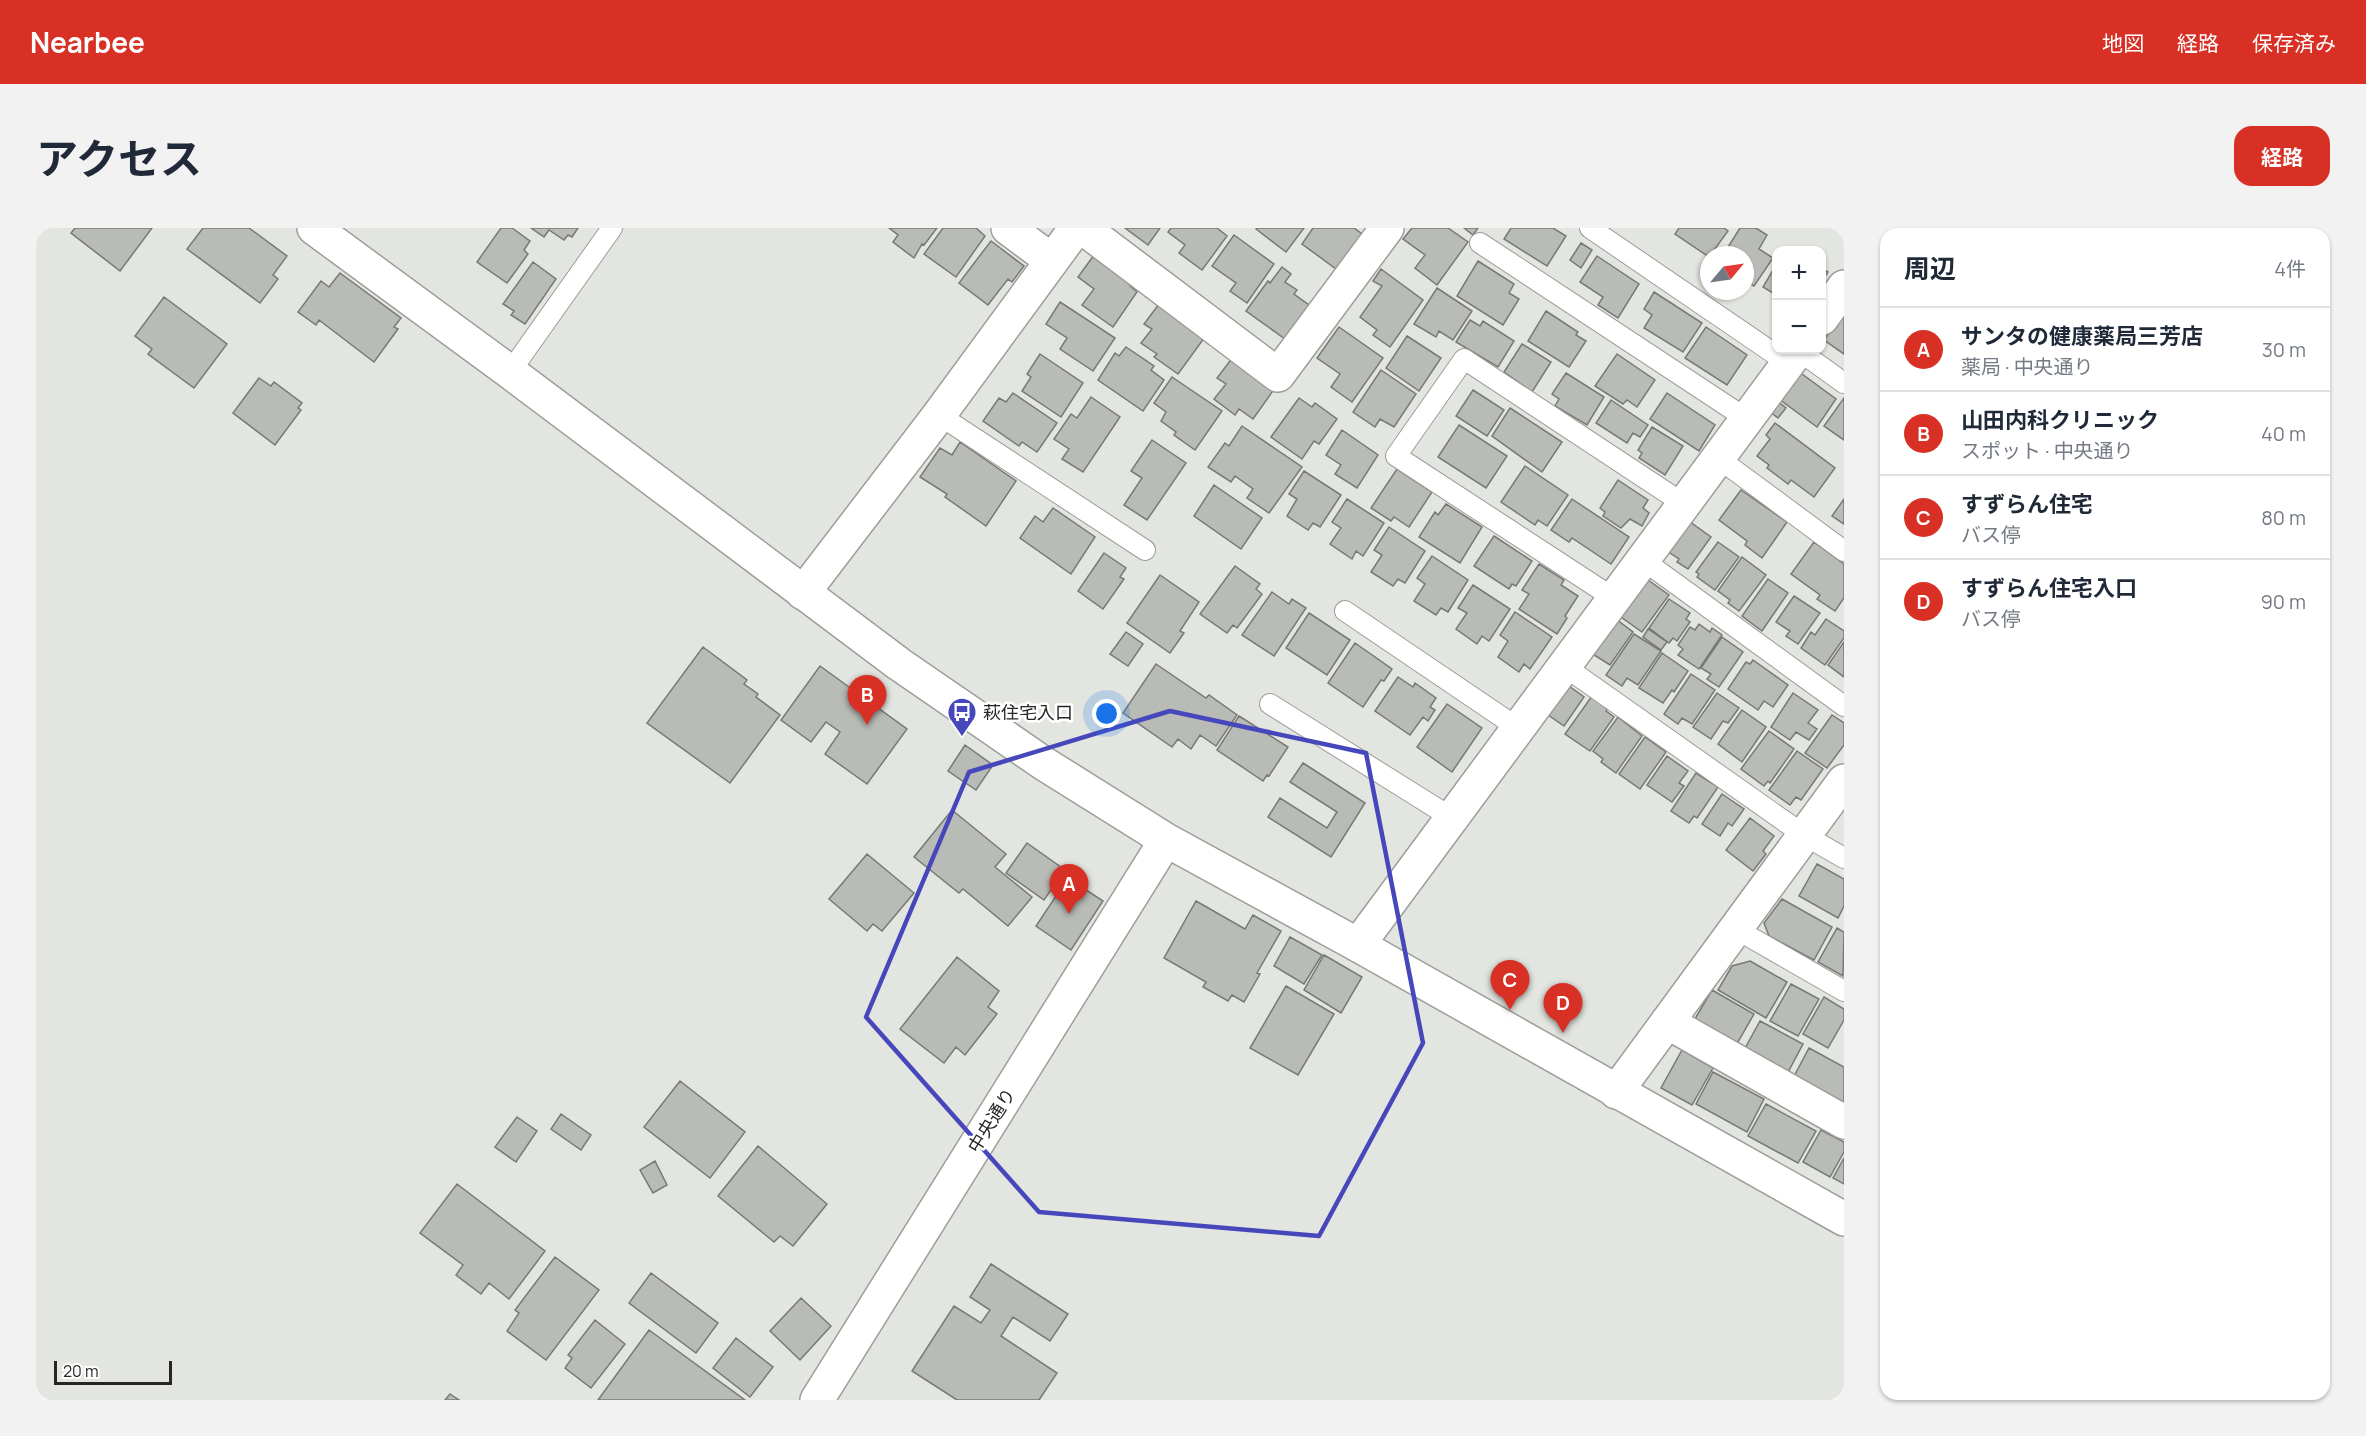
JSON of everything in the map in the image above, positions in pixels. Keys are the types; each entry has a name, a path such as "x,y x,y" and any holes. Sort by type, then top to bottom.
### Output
{"street":[{"path":"314,228 510,372 898,664 1043,763 1166,840 1358,945 1844,1219"},
{"path":"1008,228 1051,260"},
{"path":"803,593 939,415 1076,228"},
{"path":"1083,228 1278,375 1387,228"},
{"path":"1826,311 1844,287"},
{"path":"1358,945 1795,354"},
{"path":"1616,1092 1844,781"},
{"name":"中央通り","path":"817,1400 1166,840"},
{"path":"1667,1022 1844,1122"}],"lane":[{"path":"510,372 612,228"},
{"path":"1590,228 1772,340"},
{"path":"1479,243 1748,419"},
{"path":"1795,354 1844,383"},
{"path":"1615,599 1396,456 1464,359 1684,504"},
{"path":"939,415 1145,550"},
{"path":"1718,458 1844,551"},
{"path":"1642,560 1844,706"},
{"path":"1345,611 1518,728"},
{"path":"1564,666 1804,836 1844,858"},
{"path":"1270,704 1452,818"},
{"path":"1736,929 1844,991"}],"highlighted area":[{"path":"1170,711 1366,753 1423,1043 1319,1236 1039,1212 866,1017 969,772"}],"building":[{"path":"75,228 152,228 120,271 71,233"},
{"path":"203,228 249,228 287,256 273,275 278,279 260,303 187,249"},
{"path":"501,228 512,228 530,241 524,250 528,254 507,283 477,262"},
{"path":"531,228 578,228 572,237 568,235 564,240 549,230 544,237"},
{"path":"889,228 937,228 924,245 922,244 914,258 893,242 898,235"},
{"path":"943,228 976,228 985,236 956,277 924,254"},
{"path":"1125,228 1160,228 1148,245"},
{"path":"1171,228 1217,228 1227,236 1202,270 1179,253 1185,245 1168,232"},
{"path":"1257,228 1304,228 1286,252"},
{"path":"1313,228 1354,228 1362,234 1336,269 1302,244"},
{"path":"1412,228 1448,228 1468,242 1437,285 1415,268 1425,255 1403,239"},
{"path":"1464,228 1478,228 1473,235"},
{"path":"1511,228 1553,228 1566,236 1547,266 1504,239"},
{"path":"1679,228 1724,228 1728,231 1717,246 1700,246 1700,251 1675,234"},
{"path":"1740,228 1756,228 1767,235 1759,249 1772,259 1754,286 1754,246 1729,246"},
{"path":"1234,235 1274,264 1247,303 1230,291 1236,283 1212,266"},
{"path":"991,241 1024,266 1012,282 1008,279 988,305 959,283"},
{"path":"1581,243 1592,250 1581,268 1570,260"},
{"path":"1094,255 1133,282 1130,286 1137,292 1113,327 1082,305 1094,289 1078,277"},
{"path":"1597,256 1639,284 1618,318 1598,305 1603,297 1580,282"},
{"path":"1478,261 1514,284 1509,293 1519,299 1503,325 1457,296"},
{"path":"533,262 556,279 525,324 511,315 514,311 503,304"},
{"path":"1282,267 1291,274 1285,282 1297,290 1294,294 1309,305 1285,339 1246,311 1268,281 1270,283"},
{"path":"1381,269 1423,300 1390,347 1373,335 1377,330 1360,317 1382,286 1373,281"},
{"path":"1772,272 1772,293 1763,287"},
{"path":"340,273 401,318 394,327 398,329 374,362 319,320 316,325 298,312 321,281 329,287"},
{"path":"1437,288 1472,311 1453,340 1439,331 1436,337 1414,324"},
{"path":"1654,292 1702,323 1683,352 1644,328 1652,315 1644,309"},
{"path":"164,297 227,344 194,388 148,354 152,349 135,336"},
{"path":"1060,302 1115,338 1093,371 1060,349 1067,338 1046,324"},
{"path":"1159,304 1205,337 1178,374 1154,357 1157,354 1141,343 1152,329 1144,324"},
{"path":"1546,311 1578,332 1576,335 1586,341 1569,367 1528,341"},
{"path":"1843,313 1844,354 1826,341 1826,337"},
{"path":"1470,320 1480,326 1483,321 1514,341 1498,367 1456,342"},
{"path":"1339,327 1383,358 1352,402 1331,387 1340,374 1317,358"},
{"path":"1706,327 1747,355 1727,385 1685,358"},
{"path":"1407,336 1441,358 1419,391 1386,368"},
{"path":"1522,344 1551,362 1532,392 1504,372"},
{"path":"1126,347 1154,366 1151,370 1164,380 1143,411 1098,380 1115,353 1119,356"},
{"path":"1040,354 1083,383 1061,417 1022,391 1031,377 1027,374"},
{"path":"1617,354 1655,380 1637,407 1627,400 1623,404 1595,386"},
{"path":"1233,357 1275,388 1253,419 1239,409 1235,415 1214,399 1226,384 1217,378"},
{"path":"1381,370 1416,394 1394,427 1380,419 1375,427 1353,412"},
{"path":"1798,371 1836,399 1817,427 1779,399"},
{"path":"1566,373 1604,397 1587,425 1555,406 1559,399 1552,394"},
{"path":"1172,377 1222,411 1195,450 1174,435 1176,432 1161,421 1166,412 1154,403"},
{"path":"259,378 271,386 274,382 302,403 298,408 301,410 275,445 233,413"},
{"path":"1473,390 1504,410 1487,436 1456,416"},
{"path":"1013,393 1057,423 1037,452 1022,442 1019,446 983,421 999,398 1006,402"},
{"path":"1667,393 1715,425 1699,451 1650,419"},
{"path":"1091,397 1120,417 1083,472 1062,459 1069,449 1054,439 1071,414 1077,418"},
{"path":"1299,398 1312,407 1315,403 1337,419 1319,444 1314,441 1302,459 1271,437"},
{"path":"1844,398 1844,440 1824,426"},
{"path":"1611,400 1648,425 1640,437 1633,433 1627,443 1596,423"},
{"path":"1777,401 1786,408 1778,418 1769,411"},
{"path":"1510,408 1562,442 1542,472 1492,436"},
{"path":"1775,423 1835,468 1814,497 1791,480 1788,484 1767,468 1769,465 1757,456 1770,439 1766,435"},
{"path":"1459,425 1507,456 1486,488 1438,457"},
{"path":"1242,426 1302,467 1269,513 1247,498 1253,489 1235,476 1231,482 1208,467 1225,443 1229,446"},
{"path":"1652,427 1683,446 1665,475 1639,458 1642,453 1638,450"},
{"path":"1342,430 1378,455 1357,488 1335,474 1341,465 1326,455"},
{"path":"1152,440 1186,463 1147,520 1124,505 1142,478 1131,471"},
{"path":"960,442 1016,481 986,526 945,497 947,494 920,477 940,448 952,455"},
{"path":"1525,466 1568,495 1547,526 1538,520 1535,525 1501,502"},
{"path":"1397,469 1432,492 1409,527 1394,517 1391,521 1371,508"},
{"path":"1304,471 1341,495 1320,527 1313,523 1308,530 1287,516 1297,499 1289,494"},
{"path":"1618,480 1648,500 1643,508 1649,513 1642,526 1630,519 1621,528 1603,516 1605,512 1600,508"},
{"path":"1214,485 1262,518 1241,549 1194,516"},
{"path":"1741,490 1787,522 1762,558 1745,545 1747,541 1719,520"},
{"path":"1347,499 1384,523 1363,556 1356,551 1352,559 1330,544 1341,528 1332,522"},
{"path":"1572,499 1629,537 1611,564 1572,538 1569,542 1551,530"},
{"path":"1844,499 1844,524 1832,516"},
{"path":"1446,504 1482,527 1460,563 1419,537 1435,512 1438,515"},
{"path":"1053,508 1095,537 1071,574 1020,538 1035,516 1043,522"},
{"path":"1686,519 1711,537 1688,569 1677,562 1679,559 1664,549"},
{"path":"1389,527 1425,551 1405,583 1398,579 1393,586 1371,572 1382,555 1374,550"},
{"path":"1494,536 1532,561 1516,586 1512,584 1509,589 1474,566"},
{"path":"1718,542 1739,557 1715,590 1697,577 1699,574 1696,572"},
{"path":"1814,542 1844,564 1844,598 1835,611 1817,599 1820,595 1791,574"},
{"path":"1104,553 1126,568 1120,577 1124,579 1103,609 1078,591"},
{"path":"1432,556 1468,580 1448,612 1441,608 1436,615 1414,601 1425,584 1417,578"},
{"path":"1742,557 1766,575 1739,611 1718,591"},
{"path":"1539,564 1564,580 1561,585 1578,596 1557,634 1519,609 1529,594 1522,590"},
{"path":"1235,566 1260,584 1256,589 1262,594 1237,628 1233,625 1227,633 1200,614"},
{"path":"1160,575 1199,602 1180,631 1184,633 1170,653 1127,623"},
{"path":"1768,579 1788,593 1762,631 1742,616"},
{"path":"1648,580 1669,595 1642,632 1614,612 1629,591 1637,596"},
{"path":"1473,585 1510,609 1489,641 1482,636 1477,644 1456,629 1467,613 1458,608"},
{"path":"1272,592 1289,604 1292,599 1306,608 1274,656 1242,635"},
{"path":"1794,596 1820,613 1798,644 1786,636 1790,631 1776,622"},
{"path":"1669,599 1690,613 1686,619 1690,622 1677,641 1673,638 1669,643 1649,628"},
{"path":"1515,612 1552,637 1530,669 1524,664 1519,672 1498,657 1508,641 1500,635"},
{"path":"1309,613 1350,640 1327,675 1286,648"},
{"path":"1608,613 1633,632 1610,665 1583,648"},
{"path":"1826,619 1844,631 1844,638 1825,665 1801,648 1811,632 1815,635"},
{"path":"1699,624 1710,632 1712,628 1722,635 1699,669 1678,655 1683,649 1678,645 1690,627 1695,630"},
{"path":"1648,629 1667,642 1661,650 1643,637"},
{"path":"1126,632 1143,644 1128,666 1110,654"},
{"path":"1634,634 1661,651 1638,685 1627,678 1622,686 1606,675"},
{"path":"1722,637 1743,652 1719,687 1707,679 1711,674 1701,668"},
{"path":"1844,642 1844,677 1828,665"},
{"path":"1355,643 1392,669 1384,681 1381,680 1363,707 1328,683"},
{"path":"703,647 747,680 744,684 758,694 756,697 780,715 730,783 647,723"},
{"path":"1662,653 1688,671 1674,692 1672,690 1663,703 1639,688"},
{"path":"1753,660 1788,685 1773,707 1764,701 1758,710 1728,689 1746,662 1750,664"},
{"path":"1156,664 1206,698 1209,695 1237,715 1216,746 1200,735 1191,749 1178,739 1172,747 1123,713"},
{"path":"820,666 907,729 867,784 825,754 840,732 826,722 811,742 781,720"},
{"path":"1691,674 1715,690 1692,724 1682,718 1678,724 1664,714"},
{"path":"1398,677 1413,687 1415,683 1436,698 1430,707 1435,710 1428,721 1423,717 1410,735 1375,711"},
{"path":"1562,681 1584,697 1564,726 1541,710"},
{"path":"1717,693 1739,708 1728,723 1723,721 1711,739 1693,727"},
{"path":"1793,693 1818,710 1808,723 1817,729 1809,740 1796,732 1790,740 1771,727"},
{"path":"1592,696 1608,707 1606,711 1614,717 1590,751 1565,734"},
{"path":"1447,704 1482,728 1452,772 1417,747"},
{"path":"1742,710 1766,727 1742,762 1718,744"},
{"path":"1832,715 1844,723 1844,745 1827,768 1805,753"},
{"path":"1239,716 1288,747 1269,776 1267,775 1263,781 1217,750"},
{"path":"1618,717 1642,736 1616,773 1601,762 1603,759 1593,751"},
{"path":"1769,731 1794,749 1770,783 1768,781 1764,786 1741,769"},
{"path":"1645,737 1666,752 1640,789 1619,774"},
{"path":"965,745 993,765 976,790 948,771"},
{"path":"1797,751 1823,769 1801,800 1796,797 1790,805 1769,790"},
{"path":"1667,756 1688,771 1679,783 1684,786 1672,802 1647,785"},
{"path":"1303,763 1365,803 1331,857 1268,817 1280,798 1327,828 1337,812 1290,782"},
{"path":"1696,773 1718,787 1697,818 1694,816 1689,823 1671,811"},
{"path":"1722,794 1744,809 1732,826 1728,823 1720,836 1702,824"},
{"path":"952,810 1006,854 995,867 1032,897 1008,926 963,889 959,893 914,857"},
{"path":"1750,818 1774,836 1763,851 1766,854 1753,871 1726,850"},
{"path":"1027,843 1065,870 1044,900 1006,873"},
{"path":"867,854 914,893 882,931 873,924 867,931 829,899"},
{"path":"1817,864 1844,879 1844,906 1838,918 1799,896"},
{"path":"1068,878 1103,901 1071,950 1036,926"},
{"path":"1782,899 1832,927 1814,960 1769,936 1764,923"},
{"path":"1196,901 1245,929 1253,915 1281,931 1257,973 1260,974 1244,1002 1232,995 1228,1001 1203,987 1206,982 1164,958"},
{"path":"1837,928 1844,932 1843,976 1818,962"},
{"path":"1290,937 1322,955 1304,984 1274,966"},
{"path":"1324,955 1362,977 1341,1013 1304,990"},
{"path":"957,957 999,991 988,1007 997,1014 965,1055 956,1047 944,1063 900,1029"},
{"path":"1750,961 1787,982 1766,1018 1718,990 1732,966"},
{"path":"1791,984 1819,999 1798,1036 1770,1021"},
{"path":"1286,986 1334,1014 1298,1075 1250,1048"},
{"path":"1712,990 1754,1014 1734,1049 1698,1029 1696,1017"},
{"path":"1824,997 1844,1009 1844,1020 1828,1048 1803,1034"},
{"path":"1760,1021 1803,1044 1786,1076 1743,1052"},
{"path":"1809,1048 1844,1067 1844,1111 1791,1082"},
{"path":"1682,1050 1713,1068 1692,1105 1661,1088"},
{"path":"1713,1072 1764,1099 1747,1132 1696,1104"},
{"path":"680,1081 745,1132 710,1178 644,1127"},
{"path":"1766,1104 1816,1131 1798,1163 1748,1136"},
{"path":"561,1114 591,1135 581,1150 551,1129"},
{"path":"517,1117 537,1131 516,1162 495,1147"},
{"path":"1821,1130 1844,1142 1844,1152 1830,1177 1803,1162"},
{"path":"758,1146 827,1204 793,1246 780,1236 774,1242 718,1196"},
{"path":"1844,1158 1844,1184 1833,1178"},
{"path":"655,1161 667,1185 653,1193 640,1170"},
{"path":"457,1184 545,1251 509,1299 489,1283 481,1294 456,1275 463,1265 420,1233"},
{"path":"555,1257 599,1290 546,1360 507,1331 519,1313 515,1310"},
{"path":"991,1264 1068,1314 1050,1341 1013,1317 1001,1336 1057,1373 1039,1400 957,1400 912,1371 954,1306 981,1323 990,1310 970,1297"},
{"path":"651,1273 718,1323 696,1353 629,1303"},
{"path":"801,1298 831,1326 800,1360 770,1331"},
{"path":"595,1320 625,1344 591,1388 565,1368 572,1358 568,1355"},
{"path":"649,1330 745,1400 598,1400"},
{"path":"736,1338 773,1367 750,1397 713,1368"},
{"path":"450,1394 459,1400 445,1400"}],"place":[{"name":"山田内科クリニック","path":"867,725"},
{"name":"萩住宅入口","path":"962,738"},
{"name":"サンタの健康薬局三芳店","path":"1069,914"},
{"name":"すずらん住宅","path":"1510,1010"},
{"name":"すずらん住宅入口","path":"1563,1033"}]}
